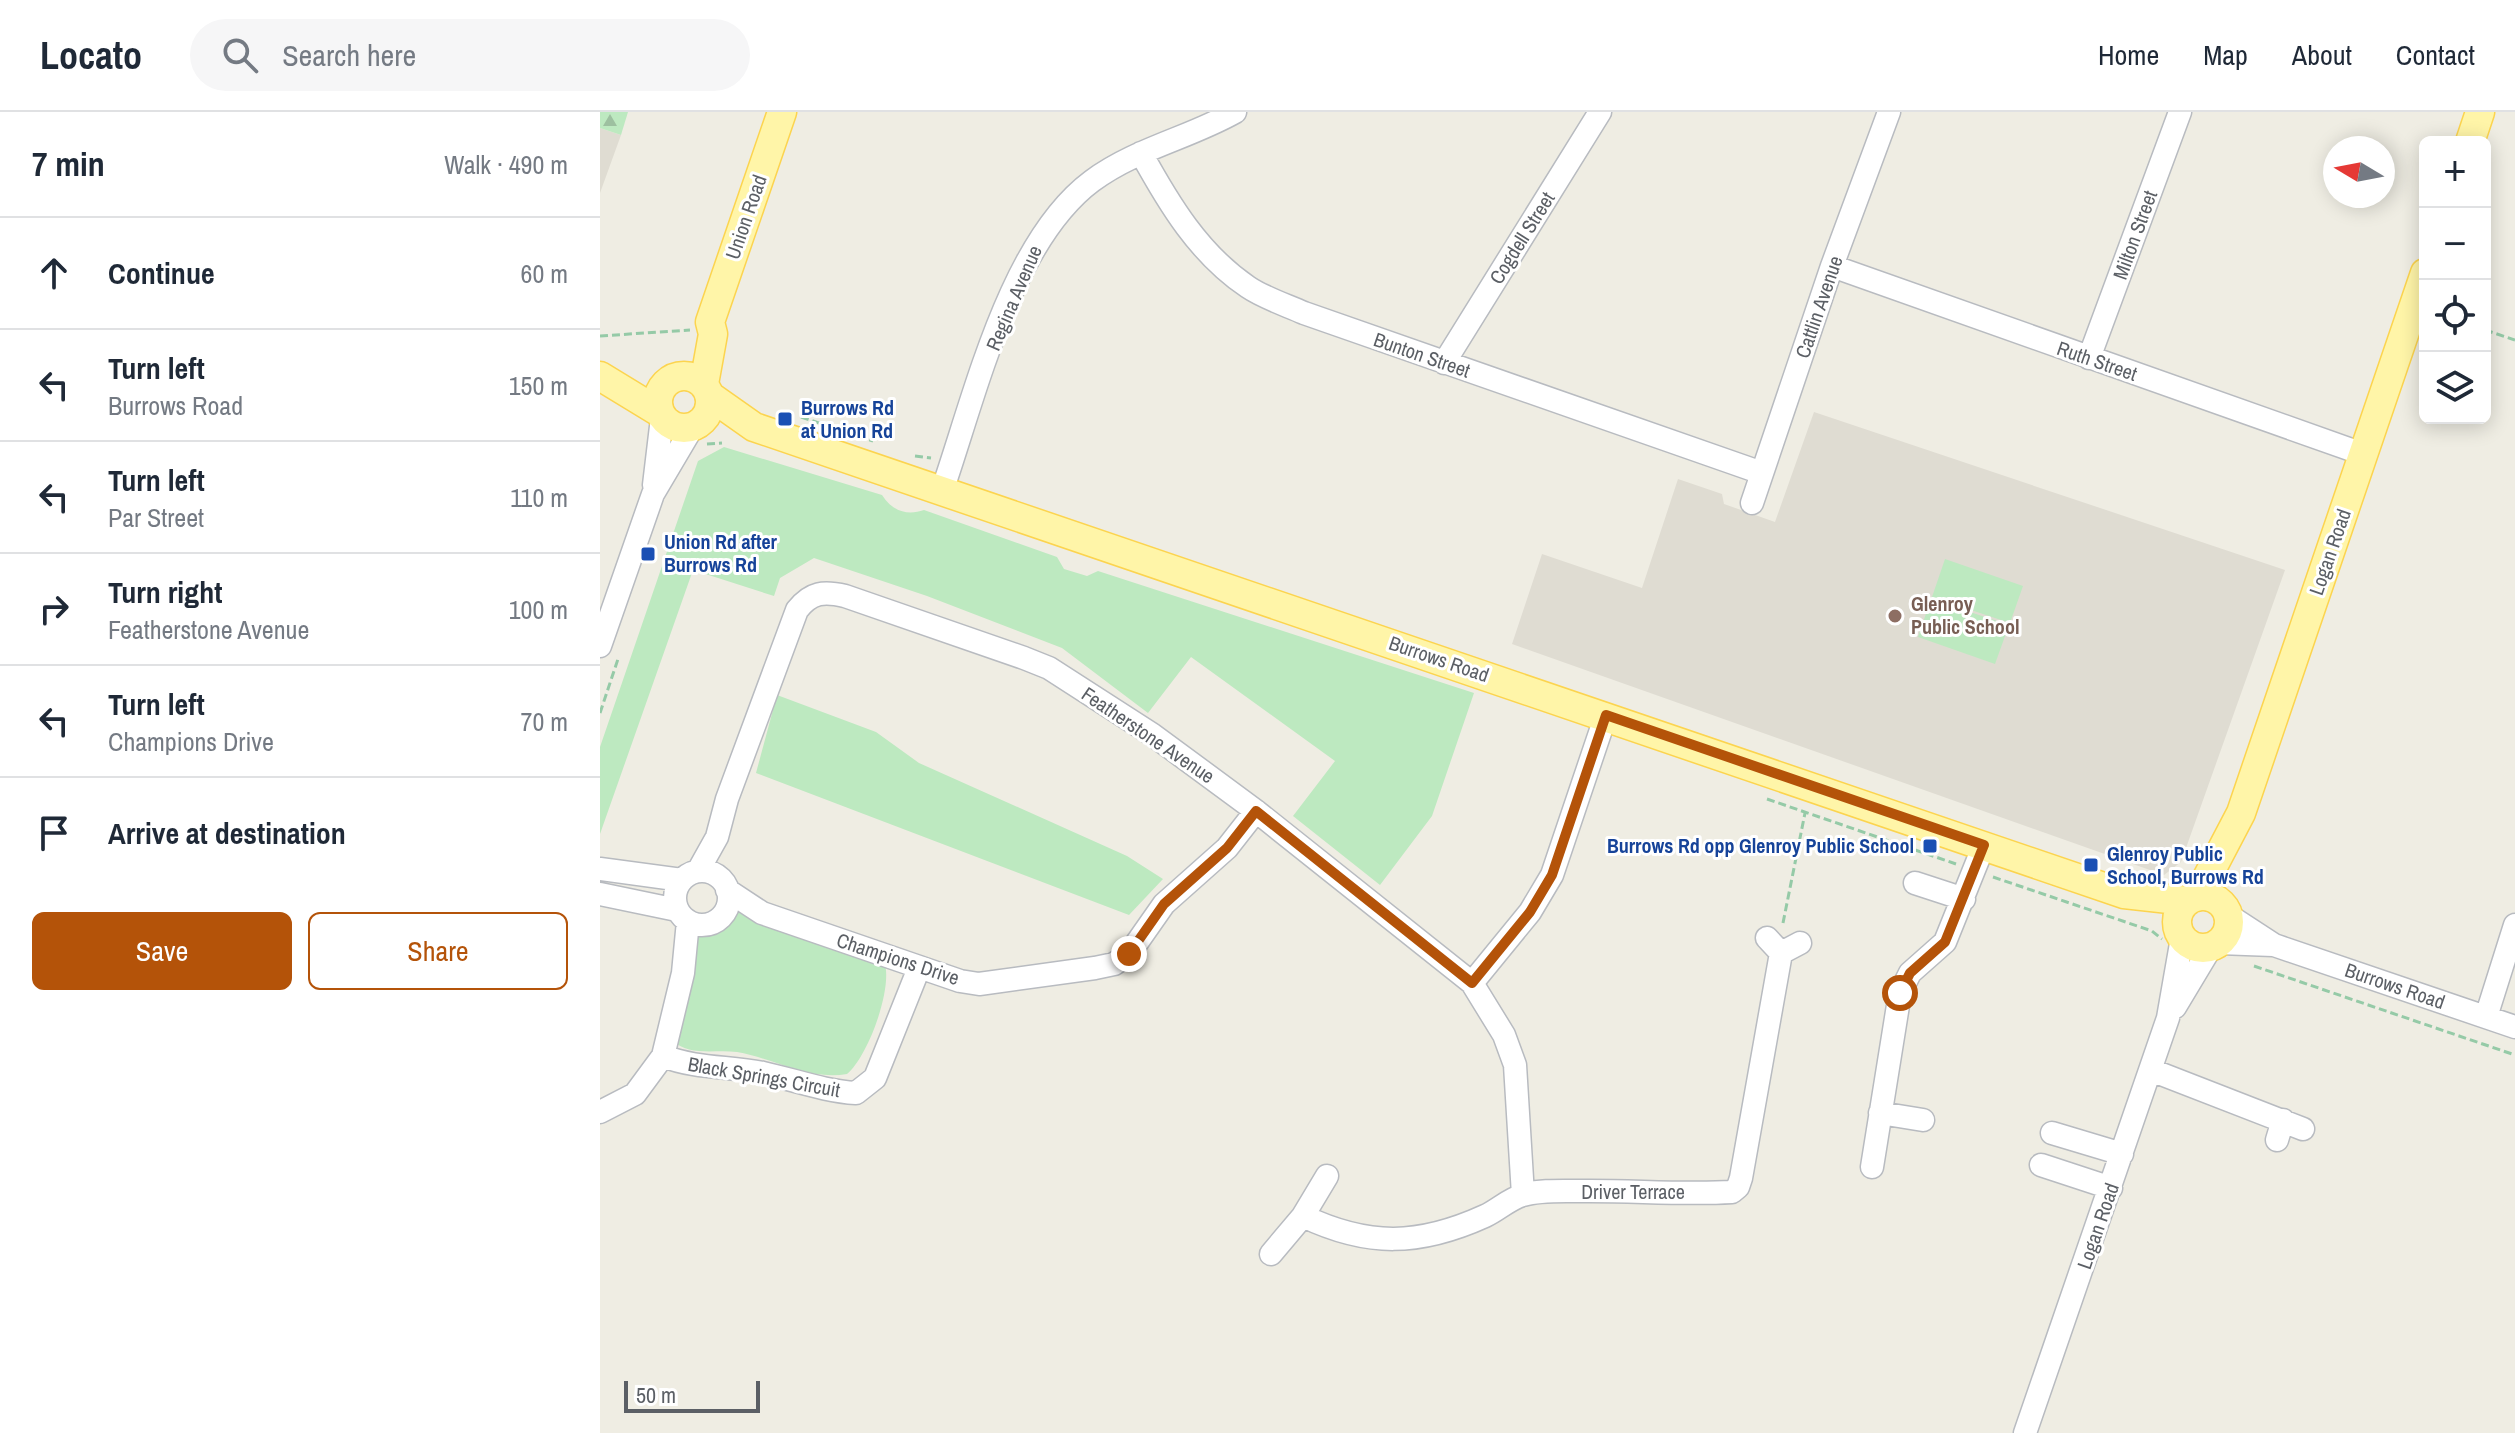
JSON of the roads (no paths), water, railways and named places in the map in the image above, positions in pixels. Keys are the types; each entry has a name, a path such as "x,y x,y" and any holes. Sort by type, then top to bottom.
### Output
{"main road":[{"name":"Union Road","path":"693,405 704,326 782,112"},
{"path":"2472,136 2480,112"},
{"name":"Logan Road","path":"2199,914 2234,831 2423,280"},
{"name":"Burrows Road","path":"600,374 2124,894 2199,914"},
{"name":"Burrows Road","path":"600,374 660,415"},
{"path":"660,415 658,396 693,405"},
{"path":"2199,914 2228,931 2215,945"}],"street":[{"name":"Regina Avenue","path":"942,491 1005,309 1023,266 1044,230 1091,182 1141,153 1235,112"},
{"name":"Cogdell Street","path":"1444,363 1600,112"},
{"name":"Cattlin Avenue","path":"1752,503 1832,266 1889,112"},
{"name":"Milton Street","path":"2089,358 2180,112"},
{"name":"Bunton Street","path":"1141,153 1167,202 1203,249 1249,288 1304,313 1762,473"},
{"name":"Ruth Street","path":"1832,266 2363,454"},
{"name":"Union Road","path":"610,651 653,494 693,405"},
{"name":"Union Road","path":"653,494 660,415"},
{"name":"Featherstone Avenue","path":"717,837 727,908 698,918 675,894 717,837 727,799 797,610 806,599 826,591 1049,668 1153,735 1256,811 1472,983 1500,1027 1515,1065 1523,1195"},
{"path":"1472,983 1530,912 1552,875 1606,715"},
{"name":"Champions Drive","path":"690,876 724,884 762,913 919,968 979,984 1114,964 1129,954 1164,904 1227,848 1256,811"},
{"path":"1872,1167 1897,1003 1904,981 1945,942 1984,845"},
{"path":"600,869 690,876"},
{"path":"1915,883 1964,899"},
{"name":"Champions Drive","path":"600,894 698,918 762,913"},
{"name":"Burrows Road","path":"2199,914 2274,945 2515,1027"},
{"name":"Logan Road","path":"2025,1433 2151,1070 2199,914"},
{"name":"Black Springs Circuit","path":"698,918 663,1056 703,1068 760,1073 833,1092 856,1093 875,1078 919,968"},
{"path":"2486,1017 2515,925"},
{"name":"Burrows Road","path":"2215,945 2274,945"},
{"name":"Logan Road","path":"2168,1018 2215,945"},
{"name":"Driver Terrace","path":"1303,1216 1351,1236 1384,1241 1415,1238 1485,1216 1523,1195 1599,1191 1723,1192 1738,1187 1785,946"},
{"path":"600,1112 635,1094 663,1056"},
{"path":"2151,1070 2288,1130"},
{"path":"1880,1113 1923,1120"},
{"path":"2052,1133 2122,1154"},
{"path":"2041,1165 2111,1188"},
{"path":"1271,1254 1303,1216 1327,1176"}],"place":[{"name":"Burrows Rd at Union Rd","path":"785,419"},
{"name":"Union Rd after Burrows Rd","path":"648,554"},
{"name":"Glenroy Public School","path":"1895,616"},
{"name":"Burrows Rd opp Glenroy Public School","path":"1930,846"},
{"name":"Glenroy Public School, Burrows Rd","path":"2091,865"}]}
